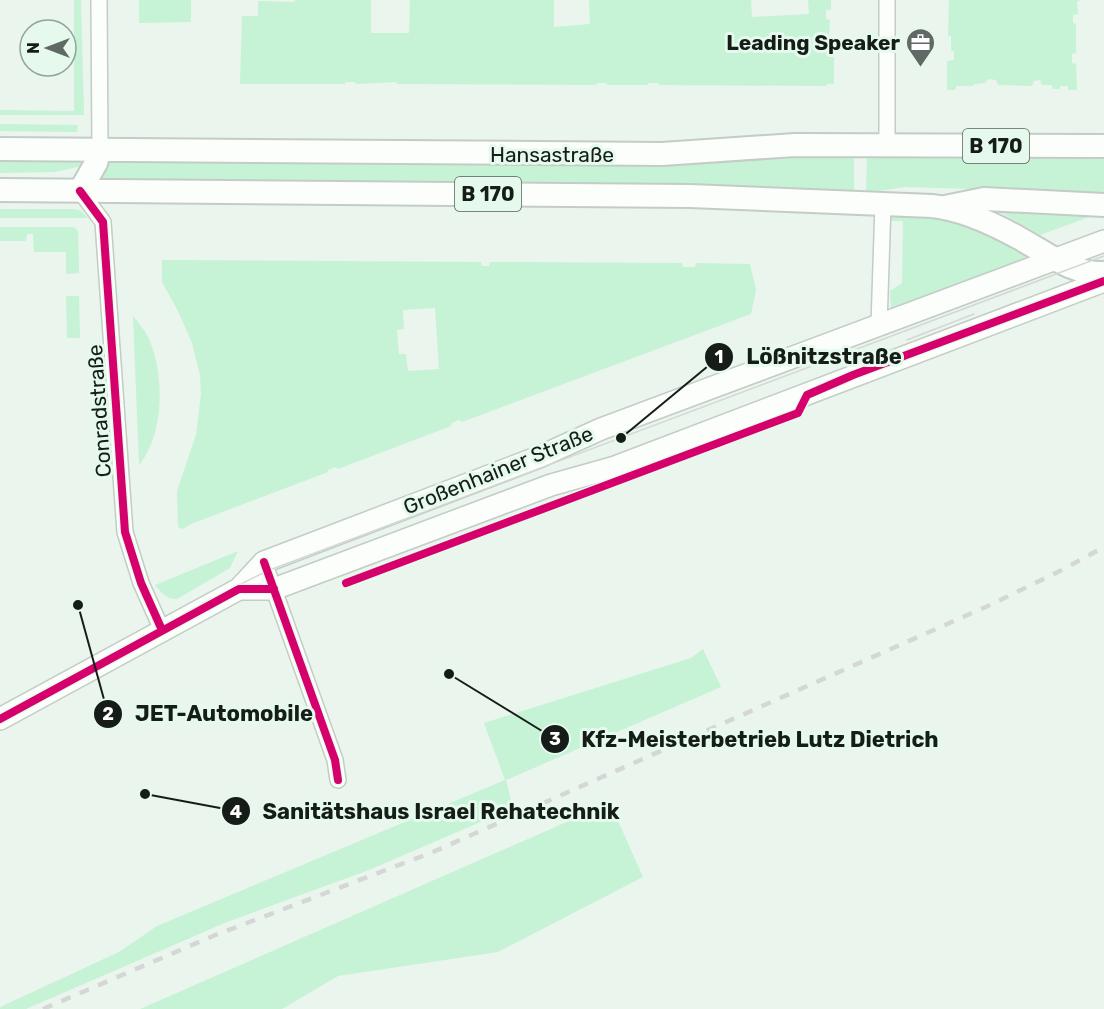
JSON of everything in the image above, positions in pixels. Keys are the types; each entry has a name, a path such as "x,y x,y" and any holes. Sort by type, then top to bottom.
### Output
{"main road":[{"name":"Hansastraße","path":"0,149 662,154 887,136 1104,146"},
{"path":"80,191 96,163 100,150"},
{"name":"Hansastraße","path":"0,190 690,196 944,207 978,218 999,228 1053,260 1086,272 1104,273"},
{"path":"944,207 984,199 1104,205"},
{"name":"Großenhainer Straße","path":"0,719 239,589 264,562 539,457 601,429 1104,242"},
{"name":"Großenhainer Straße","path":"239,589 274,589 551,485 615,467 1104,281"}],"street":[{"path":"99,0 100,150"},
{"path":"887,0 887,136"},
{"name":"Conradstraße","path":"80,191 104,222 125,532 141,583 162,630"},
{"path":"879,326 884,204"},
{"path":"264,562 335,760 338,780"}],"green space":[{"path":"74,0 81,0 84,115 0,115 0,110 74,111 74,78 78,78 78,18 74,18"},
{"path":"139,0 191,0 191,22 139,23"},
{"path":"295,0 371,0 371,33 409,33 410,0 554,0 554,27 590,24 589,0 751,0 752,17 809,14 808,0 831,0 831,10 826,10 826,19 830,20 829,37 834,38 834,84 826,86 659,85 659,83 648,83 648,85 607,85 606,83 596,85 397,84 396,82 356,84 345,82 345,84 240,84 242,16 258,16 258,1 294,2"},
{"path":"949,0 1082,0 1077,1 1078,14 1073,15 1073,23 1076,24 1076,53 1072,54 1072,63 1076,64 1077,90 1068,90 1068,86 1053,89 1052,85 1042,85 1040,80 1034,81 1032,86 998,85 996,80 988,79 985,83 956,86 955,90 947,90 947,61 954,60 954,51 951,51 951,36 948,36"},
{"path":"0,124 78,125 77,132 0,131"},
{"path":"854,155 854,193 98,182 110,160 662,164"},
{"path":"867,155 1104,156 1104,197 1004,190 905,187 866,193"},
{"path":"0,159 84,160 85,163 82,166 55,172 0,173"},
{"path":"0,209 74,209 81,211 88,218 0,218"},
{"path":"997,209 1103,212 1040,235"},
{"path":"891,215 932,217 957,222 975,228 1025,255 1026,258 894,310 891,309 890,291 902,283 903,221 891,221"},
{"path":"0,227 74,227 78,231 79,273 66,274 66,252 34,252 33,234 27,234 26,241 0,241"},
{"path":"162,260 481,262 482,266 489,266 490,262 682,263 683,267 695,267 696,263 750,264 756,290 751,314 462,422 459,420 451,426 338,469 336,467 328,470 328,472 183,529 178,527 177,491 196,435 201,394 200,375 192,343 162,282","holes":["435,308 439,369 408,371 406,354 399,354 397,330 404,329 403,310"]},
{"path":"66,296 79,296 80,338 67,338"},
{"path":"133,316 147,335 153,349 160,402 154,437 139,465"},
{"path":"238,551 230,568 177,599 167,597 155,585"},
{"path":"703,649 721,687 506,780 513,808 369,870 227,922 26,1009 0,1009 0,1007 119,952 157,926 505,780 484,723 691,658"},
{"path":"610,803 643,877 498,952 338,976 282,1009 140,1009"}],"tram line":[{"path":"0,716 209,600 267,571 1104,256"},
{"path":"907,340 974,314"}],"railway":[{"path":"43,1009 213,936 433,852 990,605 1104,547"}],"cycle path":[{"path":"80,191 103,222 125,532 141,583 162,630"},
{"path":"346,583 798,413 807,395 853,375 1104,281"},
{"path":"264,562 335,760 338,780"},
{"path":"0,719 239,589 274,589"}],"place":[{"name":"Leading Speaker","path":"921,68"},
{"name":"Lößnitzstraße","path":"621,438"},
{"name":"JET-Automobile","path":"78,605"},
{"name":"Kfz-Meisterbetrieb Lutz Dietrich","path":"449,674"},
{"name":"Sanitätshaus Israel Rehatechnik","path":"145,794"}]}
